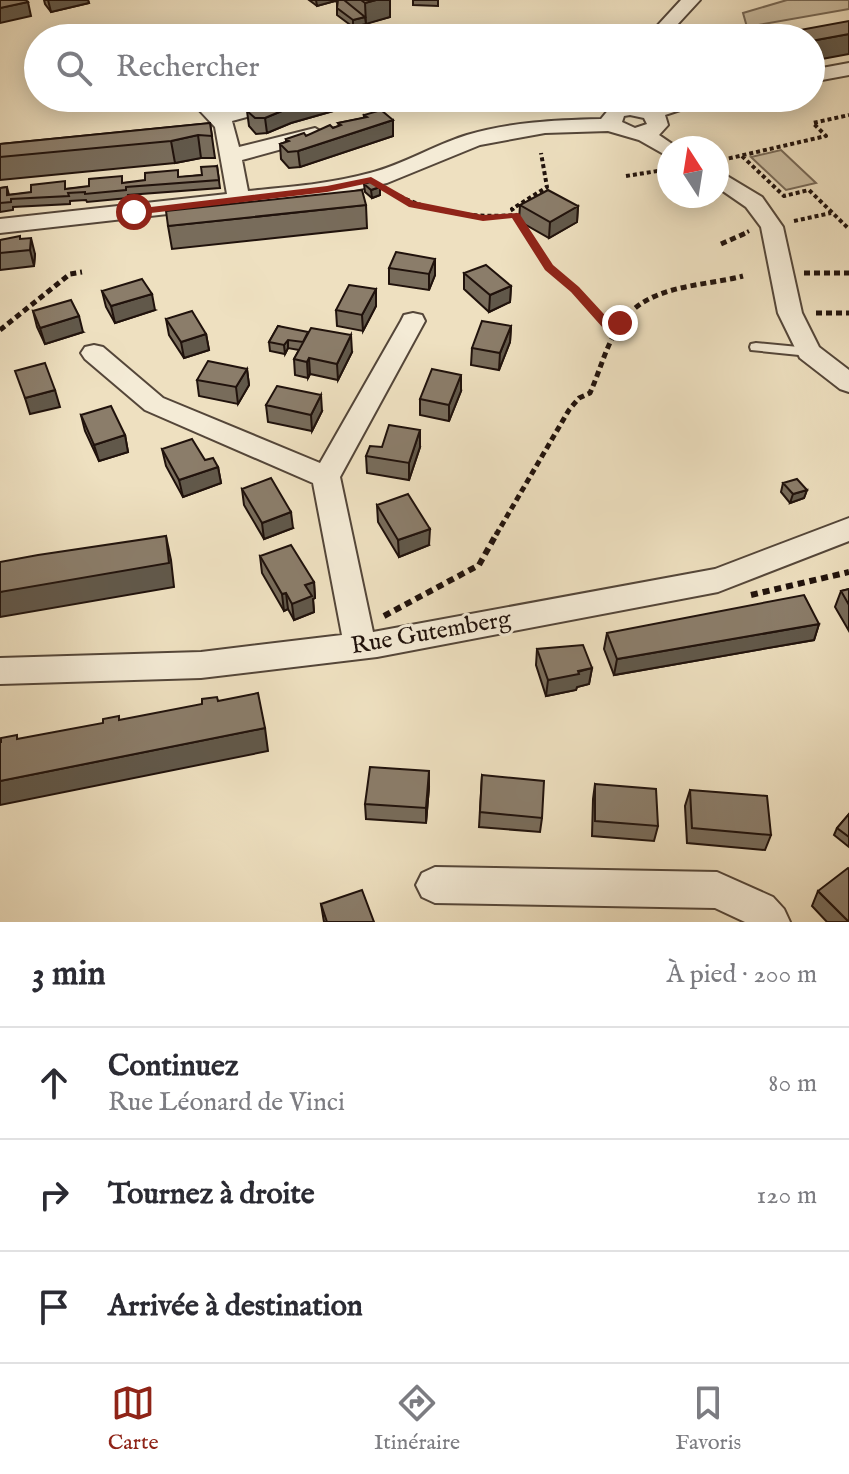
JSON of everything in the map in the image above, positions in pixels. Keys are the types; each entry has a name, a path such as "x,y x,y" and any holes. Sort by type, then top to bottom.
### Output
{"street":[{"path":"668,24 691,0"},
{"path":"825,73 849,69"},
{"path":"211,112 225,126 239,201"},
{"path":"217,119 243,112"},
{"path":"0,226 327,189 371,180 473,140 502,133 545,127 612,125 611,118 617,112 638,114 657,137"},
{"path":"230,155 262,150 334,128"},
{"path":"729,183 762,212 772,227 790,313 809,352 849,383"},
{"path":"359,637 326,477 413,321"},
{"path":"94,353 154,404 326,477"},
{"name":"Rue Gutemberg","path":"0,671 201,665 718,580 849,529"},
{"path":"435,885 717,890 760,910 771,922"}],"lane":[{"path":"756,347 809,352"}],"path":[{"path":"729,158 826,136 813,123 849,115"},
{"path":"541,153 547,187 512,209 549,268 575,290 615,334"},
{"path":"741,155 784,196 809,190 849,229"},
{"path":"626,176 657,171"},
{"path":"371,180 409,203 483,218 515,215"},
{"path":"0,330 70,274 82,272"},
{"path":"783,273 849,273"},
{"path":"359,637 479,565 569,410 579,398 590,393 620,323 637,305 651,297 743,276"}],"shaded area":[{"path":"787,0 849,0 849,9 764,24 746,24 743,13"},
{"path":"781,150 816,183 786,190 751,157"}],"building":[{"path":"0,0 26,0 28,2 0,8"},
{"path":"338,0 344,0 365,17 353,20 337,8"},
{"path":"849,21 849,34 825,38 825,25"},
{"path":"248,112 279,112 265,118 255,118"},
{"path":"383,112 393,120 298,151 288,152 280,144 304,133 306,136 330,125 333,128 341,125 338,123 367,117 364,115"},
{"path":"210,123 212,136 0,157 0,144"},
{"path":"217,166 219,180 126,187 126,190 85,194 68,193 69,196 11,199 11,202 0,203 0,188 7,187 7,195 31,192 31,185 65,181 65,189 89,186 89,179 122,176 122,183 145,180 145,173 178,170 178,177 202,175 201,167"},
{"path":"373,181 380,187 371,190 364,184"},
{"path":"362,190 366,205 168,226 166,211"},
{"path":"548,190 578,206 550,222 520,205"},
{"path":"20,236 20,239 31,238 30,250 0,253 0,240"},
{"path":"396,252 435,259 429,274 389,268"},
{"path":"486,265 511,286 490,295 464,273"},
{"path":"142,279 152,294 111,306 102,291"},
{"path":"349,285 376,289 362,315 336,310"},
{"path":"71,300 79,316 40,328 33,311"},
{"path":"192,311 206,334 181,342 166,319"},
{"path":"482,321 511,326 500,353 472,348"},
{"path":"278,326 308,332 303,342 288,340 284,345 269,342"},
{"path":"311,328 351,335 337,364 309,358 307,362 294,359"},
{"path":"208,361 247,369 236,387 197,380"},
{"path":"45,363 55,390 25,398 15,371"},
{"path":"432,369 461,375 449,405 420,399"},
{"path":"277,386 321,395 311,415 266,405"},
{"path":"111,406 125,435 94,445 81,415"},
{"path":"389,425 420,430 409,463 366,456 370,446 382,447"},
{"path":"192,439 205,460 213,458 218,467 179,480 162,449"},
{"path":"271,478 291,512 262,523 242,489"},
{"path":"797,479 807,490 793,494 783,483"},
{"path":"408,494 430,529 398,540 377,505"},
{"path":"166,536 169,563 0,592 0,562"},
{"path":"291,545 314,582 305,585 312,596 292,604 286,593 282,594 260,556"},
{"path":"849,589 849,605 841,591"},
{"path":"804,595 819,624 617,659 607,633"},
{"path":"583,645 592,668 548,680 537,649"},
{"path":"258,693 265,728 0,781 1,738 17,735 17,739 103,723 103,719 119,716 119,720 202,704 202,699 217,697 218,701"},
{"path":"370,767 429,771 426,808 365,804"},
{"path":"482,775 544,781 542,818 480,812"},
{"path":"595,784 656,789 658,826 595,821"},
{"path":"690,790 767,796 771,835 692,828"},
{"path":"849,814 849,837 837,828"},
{"path":"849,869 849,922 818,891"},
{"path":"362,890 374,922 327,922 321,904"}],"route":[{"path":"134,212 239,201 371,180 409,203 483,218 515,215 549,268 575,290 615,334 620,323"}]}
